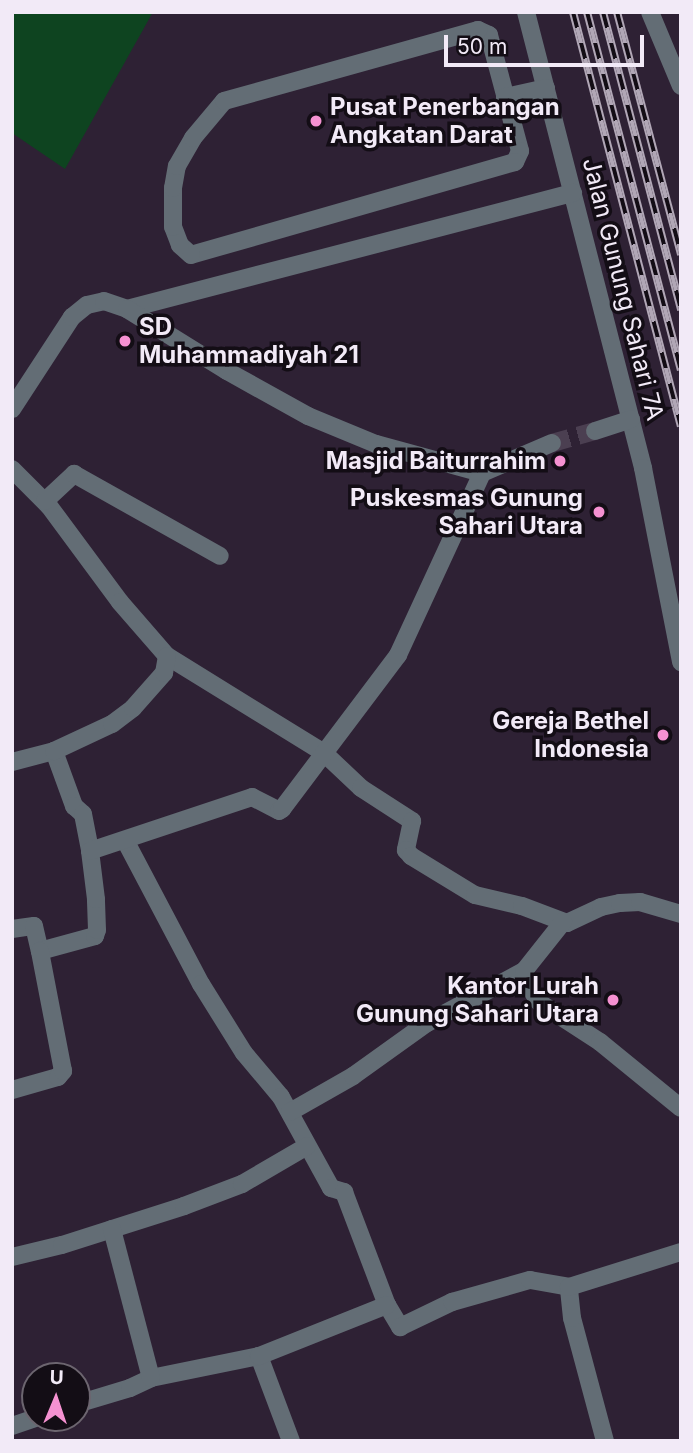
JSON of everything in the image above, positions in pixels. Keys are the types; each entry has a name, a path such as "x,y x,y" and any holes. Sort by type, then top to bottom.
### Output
{"street":[{"name":"Jalan Gunung Sahari 7A","path":"526,12 631,418 681,662"},
{"path":"650,12 681,86"},
{"path":"478,30 489,35 505,97 520,151 514,162 191,255 180,245 173,227 173,188 177,166 193,138 224,102 478,30"},
{"path":"505,97 546,88"},
{"path":"127,309 573,193"},
{"path":"12,409 72,317 86,305 104,301 127,309 227,371 308,416 376,444 482,473 552,443"},
{"path":"596,430 631,418"},
{"path":"12,470 45,501 120,602 167,656 324,753 361,788 412,821 407,850 411,856 475,895 522,906 563,922 570,923 601,907 620,903 640,902 681,915"},
{"path":"90,852 126,842 252,797 280,810 398,655 482,473"},
{"path":"45,501 74,474 220,556"},
{"path":"12,761 54,751 112,724 133,708 164,673 167,656"},
{"path":"40,951 97,933 90,852 83,814 74,806 54,751"},
{"path":"126,842 201,984 244,1053 290,1112 331,1188 344,1192 387,1305 400,1327 452,1302 530,1280 569,1287 681,1252"},
{"path":"290,1112 354,1076 426,1023 524,971 563,922"},
{"path":"12,929 34,926 63,1071 58,1077 12,1090"},
{"path":"524,971 530,988 540,1003 600,1042 681,1108"},
{"path":"12,1256 112,1229 242,1184 307,1146"},
{"path":"112,1229 151,1378"},
{"path":"569,1287 572,1318 605,1441"},
{"path":"91,1400 130,1388 151,1378 259,1356 387,1305"},
{"path":"259,1356 291,1441"}],"green space":[{"path":"12,12 153,12 65,169 12,133"}],"tunnel":[{"path":"552,443 595,431"}],"railway":[{"path":"573,12 681,426"},
{"path":"587,12 681,370"},
{"path":"603,12 681,310"},
{"path":"617,12 681,255"}],"place":[{"name":"Pusat Penerbangan Angkatan Darat","path":"316,121"},
{"name":"SD Muhammadiyah 21","path":"125,341"},
{"name":"Masjid Baiturrahim","path":"560,461"},
{"name":"Puskesmas Gunung Sahari Utara","path":"599,512"},
{"name":"Gereja Bethel Indonesia","path":"663,735"},
{"name":"Kantor Lurah Gunung Sahari Utara","path":"613,1000"}]}
